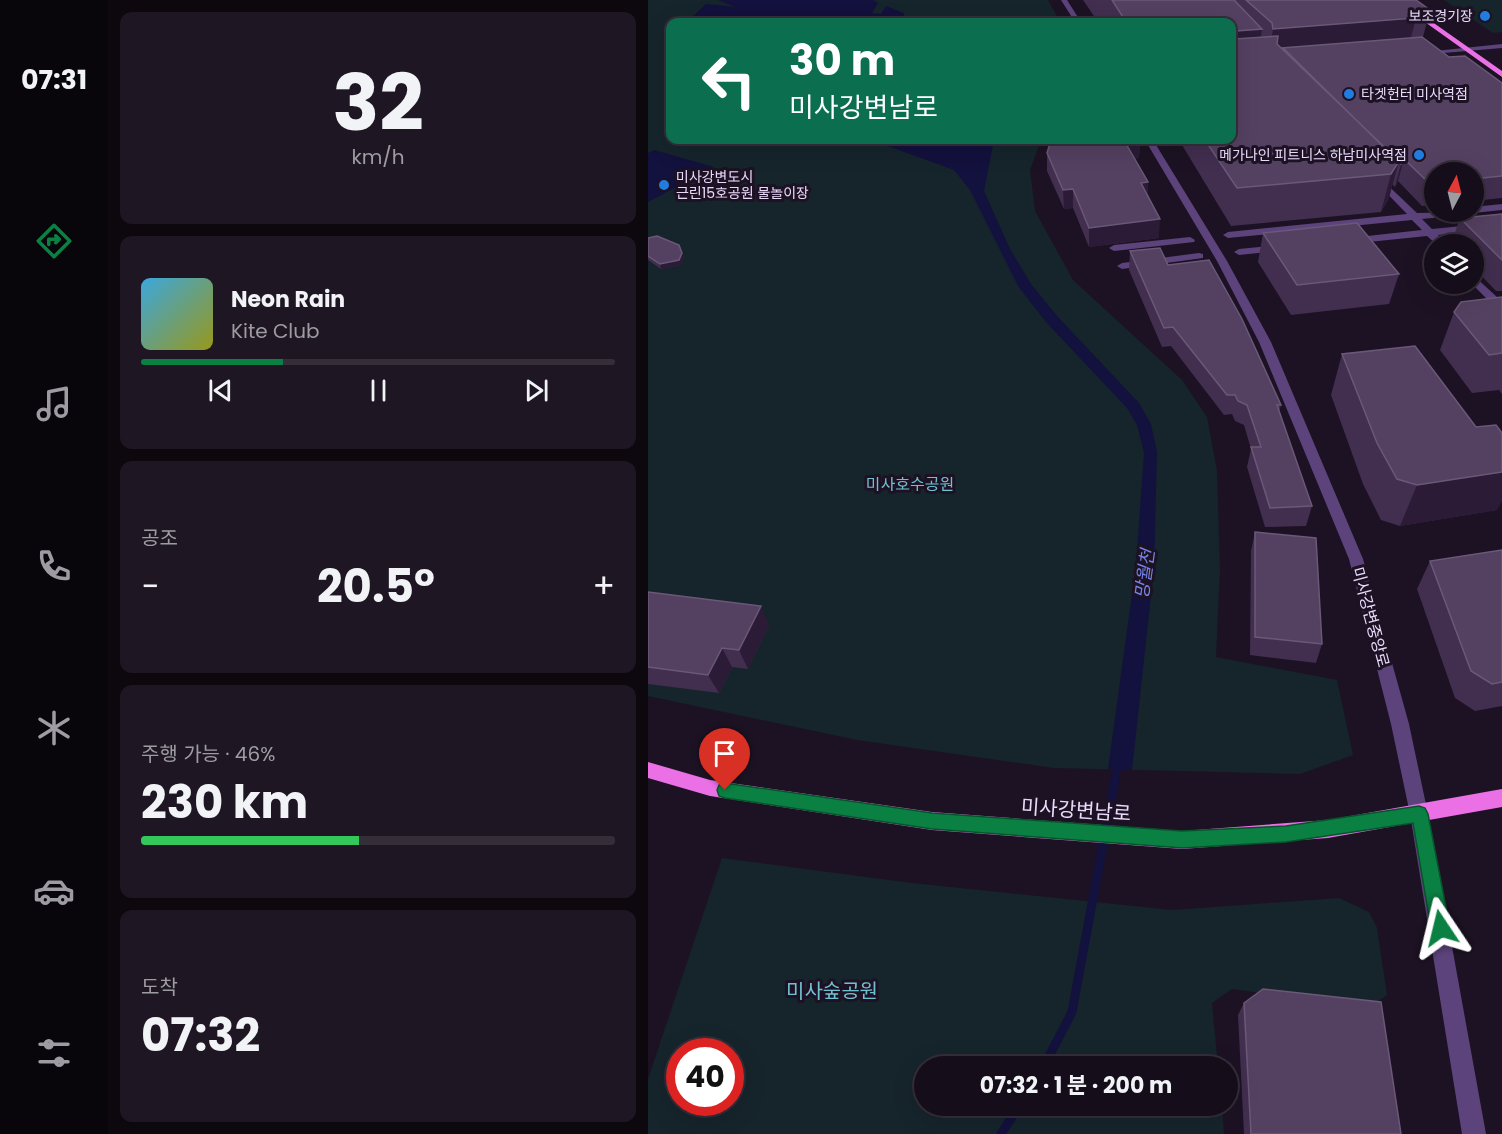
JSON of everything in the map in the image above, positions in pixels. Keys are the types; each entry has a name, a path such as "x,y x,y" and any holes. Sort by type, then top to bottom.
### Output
{"main road":[{"path":"1397,0 1502,75"},
{"name":"미사강변남로","path":"648,770 710,788 932,821 1038,831 1182,840 1286,834 1419,814 1502,798"}],"street":[{"path":"1064,0 1075,18"},
{"path":"1415,53 1502,46"},
{"name":"미사강변중앙로","path":"1151,144 1222,261 1265,342 1356,559 1391,689 1419,814 1474,1134"},
{"path":"1373,174 1430,233"},
{"path":"1484,209 1502,207"},
{"path":"1228,235 1424,215"},
{"path":"1341,242 1502,225"},
{"path":"1114,248 1190,240"},
{"path":"1239,252 1296,246"},
{"path":"1122,266 1199,256"},
{"path":"1484,290 1493,299"}],"green space":[{"name":"미사호수공원","path":"648,0 1048,0 1058,18 666,18 666,144 1040,144 1030,170 1035,211 1073,280 1182,380 1207,417 1217,471 1220,570 1216,657 1337,680 1353,755 1300,774 1054,768 857,740 648,696"},
{"name":"보조경기장","path":"1444,0 1502,0 1502,32 1493,33"},
{"name":"미사숲공원","path":"722,858 912,883 1172,910 1339,898 1369,912 1377,928 1387,995 1369,1008 1232,989 1212,1003 1217,1056 914,1056 914,1116 1223,1116 1224,1134 648,1134 648,1079"}],"water":[{"path":"718,0 873,0 878,3 872,13 881,14 886,6 912,18 691,18 706,4 736,7"},
{"path":"882,144 993,144 984,191 1010,249 1031,284 1057,316 1139,403 1151,424 1157,452 1154,568 1132,770 1108,769 1136,565 1144,453 1137,425 1127,408 1046,322 1018,286 970,190 954,170"},
{"name":"미사강변도시 근린15호공원 물놀이장","path":"654,150 714,167 648,202 648,153"}],"building":[{"path":"1112,0 1235,0 1262,29 1236,31 1236,18 1123,18"},
{"path":"1246,0 1416,0 1430,10 1408,12 1416,18 1273,29 1272,23"},
{"path":"1278,36 1277,44 1399,161 1391,174 1237,188 1208,144 1236,144 1236,39"},
{"path":"1422,37 1449,57 1465,56 1502,83 1502,176 1484,178 1484,162 1424,162 1424,178 1404,159 1401,164 1281,48"},
{"path":"1050,144 1126,144 1148,182 1141,183 1160,219 1089,228 1073,189 1063,190 1047,153"},
{"path":"1502,214 1502,260 1484,242 1484,234 1476,234 1464,222 1484,222 1484,216"},
{"path":"1357,223 1399,274 1297,285 1263,233"},
{"path":"657,236 679,245 682,253 679,260 660,264 648,256 648,238"},
{"path":"1160,248 1168,265 1209,260 1242,319 1281,405 1277,405 1312,506 1270,508 1251,447 1261,447 1247,405 1238,401 1235,395 1227,395 1173,327 1164,328 1130,251"},
{"path":"1502,297 1502,353 1489,355 1454,312 1461,302"},
{"path":"1415,346 1476,427 1496,425 1502,433 1502,472 1417,485 1397,479 1377,443 1342,354"},
{"path":"1255,532 1316,538 1322,644 1255,637"},
{"path":"1502,550 1502,682 1492,684 1471,671 1430,561"},
{"path":"648,592 761,606 739,650 722,648 708,675 648,667"},
{"path":"1263,989 1381,1002 1401,1134 1251,1134 1244,1003"}],"waterway":[{"name":"망월천","path":"1115,781 1118,762"},
{"name":"망월천","path":"1049,1056 1072,1012 1115,779"},
{"name":"망월천","path":"1001,1134 1013,1116"}],"place":[{"name":"보조경기장","path":"1485,16"},
{"name":"타겟헌터 미사역점","path":"1349,94"},
{"name":"메가나인 피트니스 하남미사역점","path":"1419,155"},
{"name":"미사강변도시 근린15호공원 물놀이장","path":"664,185"}],"route":[{"path":"725,790 932,821 1038,831 1182,840 1286,834 1419,814 1441,928"}]}
